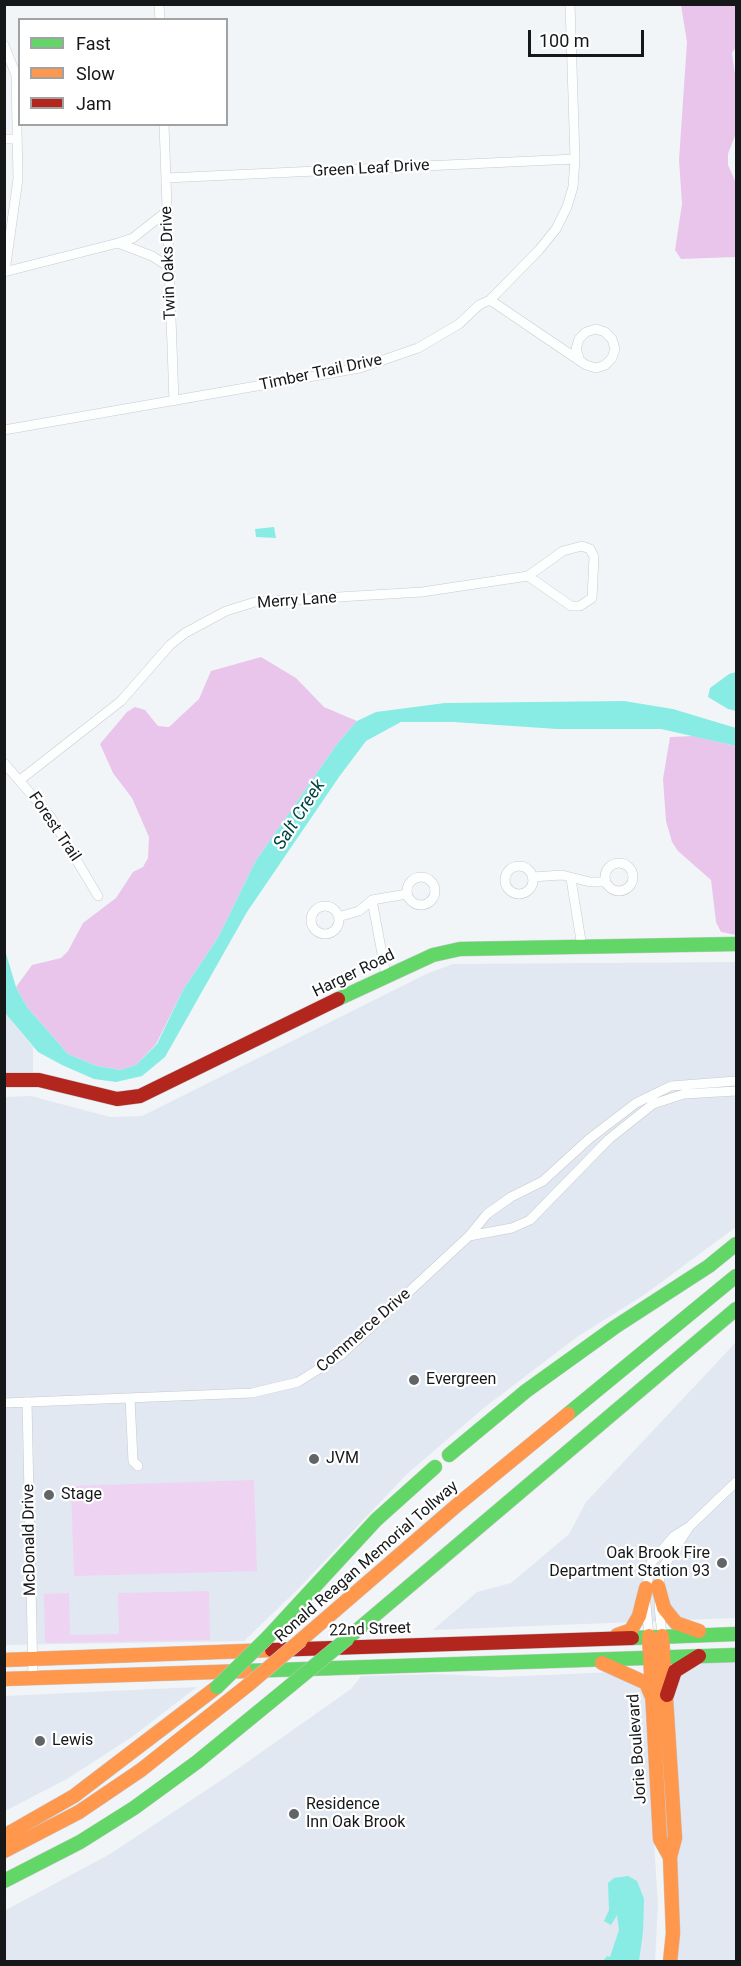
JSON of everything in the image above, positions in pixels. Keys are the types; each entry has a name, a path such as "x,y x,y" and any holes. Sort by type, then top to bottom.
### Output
{"main road":[{"name":"Harger Road","path":"4,1080 39,1080 106,1098 140,1096 386,975 433,956 460,949 736,944"},
{"name":"Ronald Reagan Memorial Tollway","path":"449,1455 526,1391 615,1327 709,1266 736,1244"},
{"name":"Ronald Reagan Memorial Tollway","path":"4,1851 79,1812 141,1770 248,1685 456,1506 735,1276"},
{"path":"4,1881 80,1842 134,1808 197,1762 348,1638 736,1309"},
{"name":"Ronald Reagan Memorial Tollway","path":"4,1836 74,1796 218,1687 268,1637 376,1520 435,1467"},
{"path":"652,1587 676,1623 707,1635"},
{"path":"609,1638 631,1630 652,1587"},
{"name":"22nd Street","path":"4,1660 736,1634"},
{"name":"Jorie Boulevard","path":"655,1636 656,1658 652,1697 660,1839 670,1857"},
{"path":"4,1679 736,1655"},
{"path":"667,1695 675,1671 699,1656"},
{"name":"Jorie Boulevard","path":"656,1658 667,1695 675,1838 670,1857 673,1933 670,1962"},
{"path":"590,1660 624,1671 646,1683 652,1697"},
{"path":"4,1823 84,1783 147,1742"}],"street":[{"name":"Timber Trail Drive","path":"4,430 334,373 386,360 437,339 459,324 479,305 490,300 539,250 556,229 570,197 575,159 570,4"},
{"path":"4,45 16,75 18,179 5,272 133,238 167,211"},
{"name":"Twin Oaks Drive","path":"164,126 174,401"},
{"path":"4,140 17,139"},
{"name":"Green Leaf Drive","path":"166,178 575,159"},
{"path":"118,243 152,256 169,267"},
{"path":"490,300 579,358 586,365 596,368 605,365 612,358 615,349 612,339 605,332 596,329 586,332 579,339 576,349 579,358"},
{"name":"Merry Lane","path":"20,780 121,701 175,641 194,626 218,614 255,603 422,592 528,576 573,548 590,549 594,557 592,598 580,606 571,606 528,576"},
{"name":"Forest Trail","path":"4,763 50,816 98,896"},
{"path":"532,877 551,874 571,879 606,882"},
{"path":"571,879 582,947"},
{"path":"338,917 359,911 372,900 407,894"},
{"path":"372,900 386,975"},
{"name":"Commerce Drive","path":"4,1403 260,1393 306,1379 341,1355 469,1236 492,1210 543,1180 589,1139 645,1098 684,1084 736,1081"},
{"path":"469,1236 512,1228 530,1220 609,1139 653,1104 684,1094 736,1091"},
{"path":"130,1398 133,1461 138,1466"},
{"name":"McDonald Drive","path":"27,1402 33,1678"},
{"path":"655,1636 652,1587 689,1527 736,1482"}],"shaded area":[{"path":"681,5 736,5 736,47 732,53 736,81 736,133 728,154 728,165 736,183 736,257 681,259 675,250 682,204 679,160 687,42"},
{"path":"261,657 296,678 324,707 357,721 337,744 255,862 219,936 183,990 156,1044 136,1065 121,1070 97,1066 68,1054 27,1007 16,987 32,965 61,958 68,951 83,923 116,898 133,872 143,867 148,858 149,837 132,798 113,773 100,744 127,712 135,707 145,710 158,726 169,727 199,699 211,671"},
{"path":"693,736 736,746 736,935 721,932 716,922 711,880 678,851 672,842 666,821 663,779 670,737"},
{"path":"736,962 736,1227 644,1295 577,1337 485,1407 407,1474 297,1590 244,1641 5,1645 4,1097 31,1096 110,1117 142,1116 426,974 453,964"},
{"path":"4,1012 33,1047 33,1074 5,1075"},
{"path":"736,1342 736,1618 433,1630 477,1592 511,1583 569,1534 586,1502"},
{"path":"254,1480 257,1571 74,1576 71,1486"},
{"path":"209,1591 210,1640 45,1643 44,1594 69,1593 70,1635 119,1634 118,1593"},
{"path":"736,1657 736,1961 671,1962 677,1932 671,1661"},
{"path":"614,1672 630,1675 645,1695 658,1906 655,1961 5,1961 4,1911 110,1854 226,1777 351,1689 361,1676 436,1674 499,1677"},
{"path":"197,1687 132,1737 67,1779 5,1811 5,1696"}],"water":[{"path":"274,527 276,538 256,537 255,529"},
{"path":"736,672 736,711 708,697 710,688 729,674"},
{"name":"Salt Creek","path":"624,701 673,709 736,728 736,746 661,729 557,729 453,722 401,722 366,741 339,777 247,912 165,1057 142,1076 116,1082 94,1079 62,1065 38,1052 5,1013 5,950 16,987 27,1007 68,1054 97,1066 121,1070 136,1065 157,1044 183,990 219,936 255,862 337,744 357,721 376,712 445,703"},
{"path":"628,1876 637,1881 644,1899 639,1961 603,1961 607,1956 610,1957 619,1930 617,1915 611,1925 604,1921 609,1910 608,1883 614,1878"}],"traffic: fast":[{"path":"338,999 433,955 460,949 736,944"},
{"path":"449,1455 526,1391 615,1327 709,1266 736,1244"},
{"path":"568,1414 736,1276"},
{"path":"348,1638 736,1309"},
{"path":"268,1637 376,1520 435,1467"},
{"path":"632,1638 736,1634"},
{"path":"217,1687 268,1637"},
{"path":"291,1685 348,1638"},
{"path":"245,1671 736,1655"},
{"path":"4,1881 80,1842 134,1808 197,1762 291,1685"}],"traffic: slow":[{"path":"301,1640 456,1506 568,1414"},
{"path":"658,1586 664,1608 676,1623 699,1631"},
{"path":"617,1635 631,1630 639,1616 646,1588"},
{"path":"649,1636 660,1839 670,1857"},
{"path":"662,1636 675,1838 670,1857 673,1933 670,1962"},
{"path":"248,1685 301,1640"},
{"path":"4,1660 272,1650"},
{"path":"602,1663 646,1683 652,1697"},
{"path":"4,1679 245,1671"},
{"path":"4,1851 79,1812 141,1770 248,1685"},
{"path":"4,1836 74,1796 217,1687"}],"traffic: jam":[{"path":"4,1080 39,1080 117,1099 140,1096 338,999"},
{"path":"272,1650 632,1638"},
{"path":"667,1695 675,1671 699,1656"}],"place":[{"name":"Evergreen","path":"414,1380"},
{"name":"JVM","path":"314,1459"},
{"name":"Stage","path":"49,1495"},
{"name":"Oak Brook Fire Department Station 93","path":"722,1563"},
{"name":"Lewis","path":"40,1741"},
{"name":"Residence Inn Oak Brook","path":"294,1814"}]}
